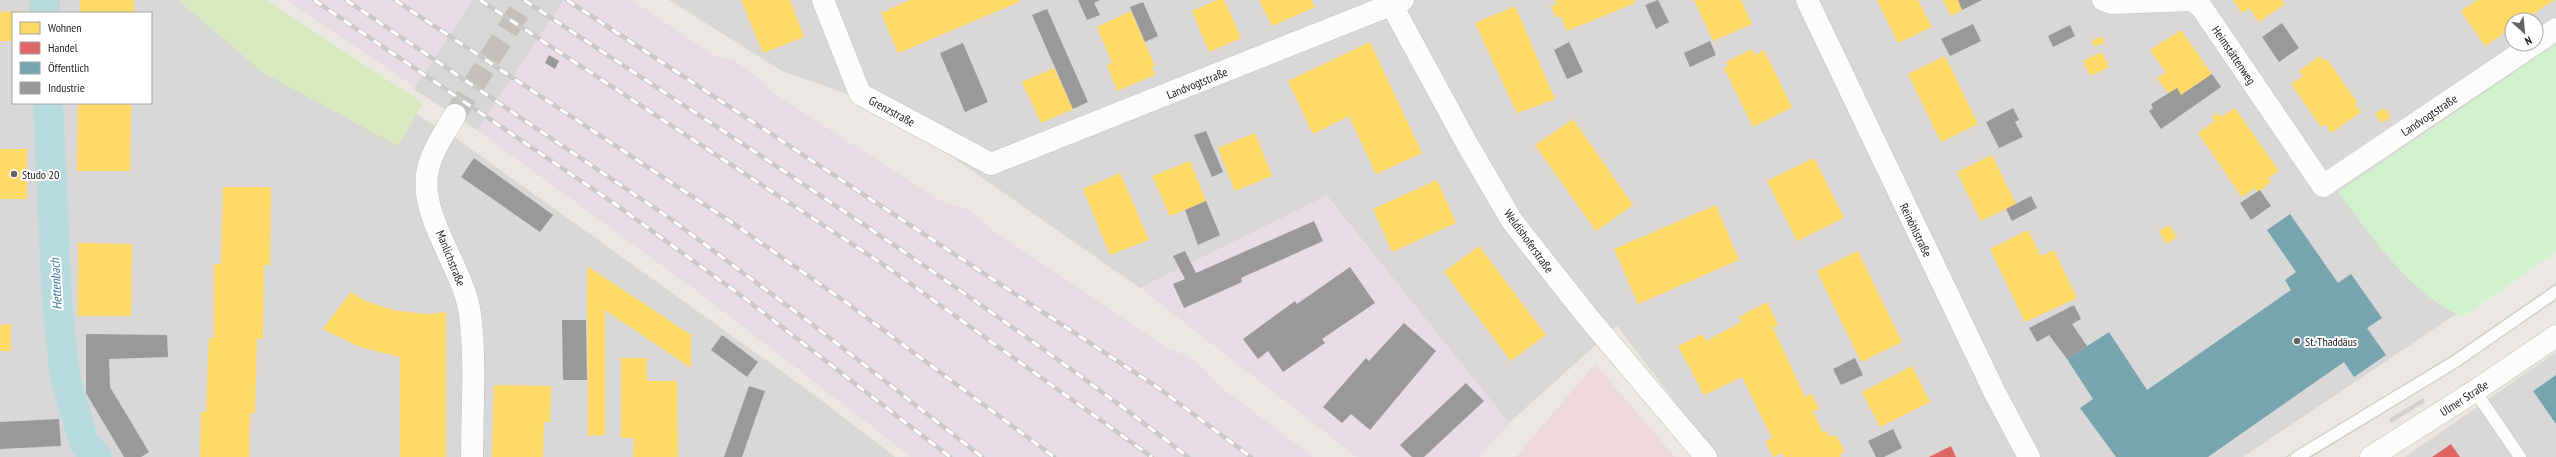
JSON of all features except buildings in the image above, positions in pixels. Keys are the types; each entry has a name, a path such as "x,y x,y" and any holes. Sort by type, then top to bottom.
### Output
{"street":[{"name":"Grenzstraße","path":"823,0 860,94 991,164"},
{"name":"Reinöhlstraße","path":"1807,0 1975,351 2029,457"},
{"name":"Heimstättenweg","path":"2103,0 2111,3 2193,0 2202,8 2324,186"},
{"name":"Landvogtstraße","path":"991,164 1394,2"},
{"name":"Weldishoferstraße","path":"1394,2 1466,142 1512,221 1577,305 1706,457"},
{"name":"Landvogtstraße","path":"2544,37 2556,29"},
{"name":"Landvogtstraße","path":"2324,186 2522,52"},
{"name":"Manlichstraße","path":"455,115 437,145 427,176 432,213 460,276 470,313 472,457"},
{"name":"Ulmer Straße","path":"2371,457 2475,391 2556,336"}],"lane":[{"path":"2297,457 2455,362 2556,292"},
{"path":"2475,391 2520,457"}],"shaded area":[{"path":"0,0 228,0 457,139 816,396 895,457 0,457"},
{"path":"287,0 632,0 715,56 734,60 763,82 770,91 941,201 968,209 994,231 1167,348 1187,356 1205,369 1221,387 1313,457 911,457 702,295 477,130"},
{"path":"669,0 2556,0 2556,247 2243,457 1717,457 1617,326 1509,423 1327,196 1140,288 878,105 782,71"},
{"path":"1326,196 1509,423 1479,457 1357,457 1140,288"},
{"path":"2556,352 2556,457 2405,457"},
{"path":"1595,364 1675,457 1516,457"},
{"path":"2556,440 2556,457 2531,457"}],"green space":[{"path":"178,0 266,0 423,103 398,146 262,72"},
{"path":"2556,44 2556,252 2463,317 2444,307 2426,294 2393,263 2338,192"}],"pier":[{"path":"473,0 563,0 477,130 414,89"}],"waterway":[{"name":"Hettenbach","path":"45,0 45,12"},
{"name":"Hettenbach","path":"48,104 57,302 65,377 84,443 97,457"}],"tunnel":[{"path":"455,115 526,0"}],"tram line":[{"path":"2286,457 2451,356 2556,284"},
{"path":"2311,457 2458,367 2556,299"}],"railway":[{"path":"314,0 615,204 743,297 950,457"},
{"path":"346,0 668,217 812,324 982,457"},
{"path":"395,0 737,226 847,303 1054,457"},
{"path":"480,0 887,267 1152,457"},
{"path":"524,0 776,166 943,279 1108,396 1188,457"},
{"path":"567,0 1157,387 1251,457"}],"place":[{"name":"Studo 20","path":"14,174"},
{"name":"St. Thaddäus","path":"2297,341"}]}
